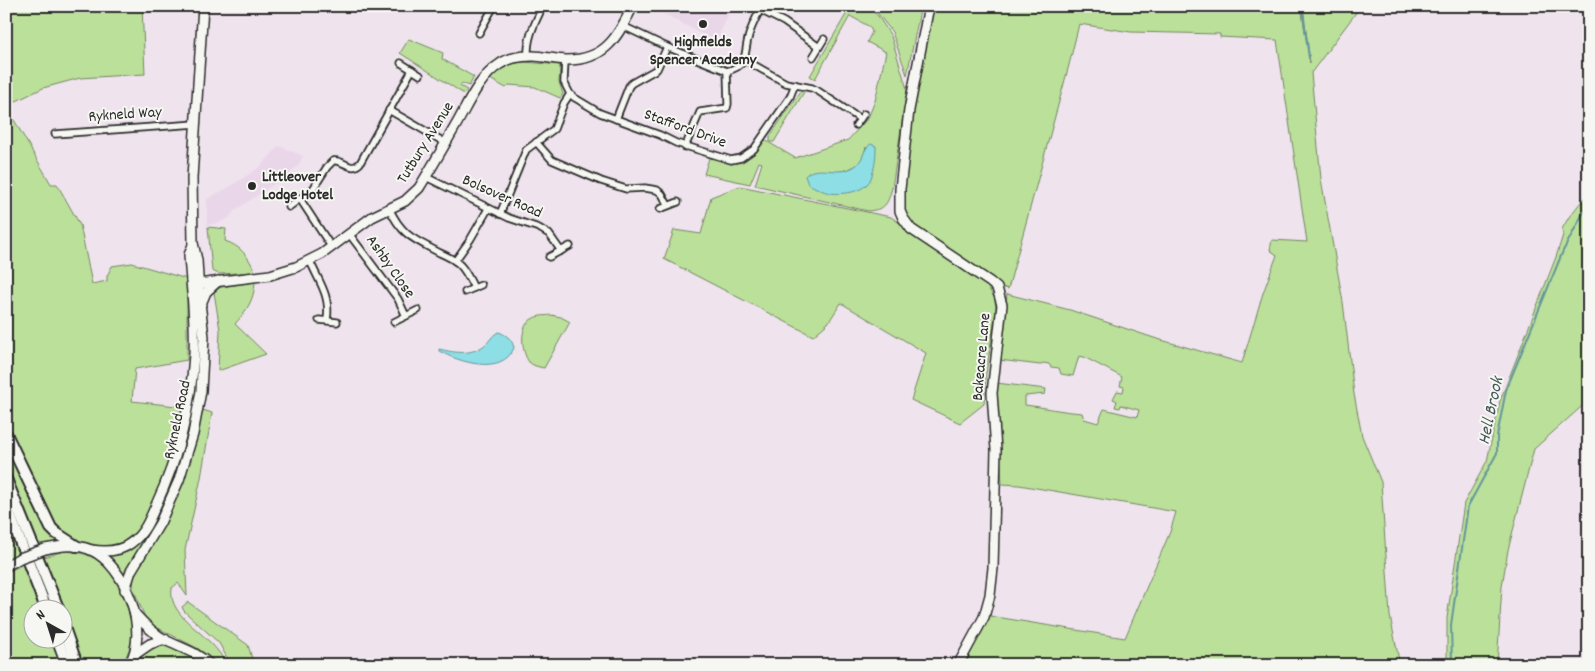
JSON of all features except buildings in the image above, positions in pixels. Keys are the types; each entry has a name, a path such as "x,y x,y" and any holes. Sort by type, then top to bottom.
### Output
{"highway":[{"path":"6,434 52,528 56,533 76,546"},
{"path":"6,478 54,598"},
{"path":"6,505 42,598"},
{"path":"60,648 66,665"},
{"path":"71,648 77,665"}],"street":[{"name":"Rykneld Road","path":"91,550 105,551 117,549 127,546 136,539 149,522 169,475 181,439 192,383 197,260 193,243 192,178 203,6"},
{"path":"479,33 494,6"},
{"path":"528,56 527,46 530,35 542,6"},
{"name":"Tutbury Avenue","path":"196,281 207,277 218,281 270,275 310,261 332,248 372,218 412,196 426,177 482,80 488,74 507,60 517,56 565,60 593,56 611,43 623,26 633,6"},
{"name":"Bakeacre Lane","path":"929,6 908,110 900,188 900,211 911,229 997,288 1002,305 992,392 996,450 993,568 990,595 984,617 958,665"},
{"path":"623,26 726,72 735,69 745,60 748,37 761,8 819,47"},
{"path":"813,57 824,39"},
{"path":"616,119 629,86 657,70 667,47"},
{"path":"500,214 523,155 526,150 554,129 564,103 570,94 564,82 565,60"},
{"path":"745,60 777,79 818,91 860,119"},
{"path":"401,63 420,75"},
{"path":"289,206 313,189 333,161 339,161 352,168 356,168 412,70"},
{"path":"685,147 700,112 723,110 726,108 728,104 726,72"},
{"name":"Stafford Drive","path":"570,94 600,113 660,135 685,147 731,160 747,155 754,149 793,91 795,84"},
{"path":"389,110 446,143"},
{"name":"Rykneld Way","path":"55,134 196,124"},
{"path":"536,142 552,160 601,181 626,189 646,188 657,190 662,194 668,205"},
{"name":"Bolsover Road","path":"426,177 488,209 539,228 549,234 561,251"},
{"path":"300,199 332,248"},
{"path":"660,208 678,202"},
{"path":"389,208 398,225 409,236 455,261 466,273 474,288"},
{"path":"455,261 463,252 488,209"},
{"name":"Ashby Close","path":"350,234 398,299 406,316"},
{"path":"549,257 570,246"},
{"path":"310,261 325,292 329,309 328,320"},
{"name":"Rykneld Road","path":"126,590 131,571 155,532 187,458 203,376 204,338 196,281"},
{"path":"200,304 206,292 218,281"},
{"path":"465,292 481,285"},
{"name":"Ashby Close","path":"394,322 418,310"},
{"path":"319,320 337,322"},
{"path":"6,566 20,558 45,549 76,546 91,550 112,567 126,590 134,612 137,637 134,655 129,665"},
{"path":"134,612 147,627 165,639 188,648 210,665"},
{"path":"134,655 150,644 165,639"}],"shaded area":[{"name":"Highfields Spencer Academy","path":"650,6 732,6 716,42"},
{"name":"Littleover Lodge Hotel","path":"279,146 303,156 298,166 234,211 229,218 207,225 207,199 233,185 261,166"}],"green space":[{"path":"6,6 142,6 145,74 80,78 43,88 6,106"},
{"path":"851,6 867,6 878,16 891,36 907,89 892,188 887,202 879,209 868,211 755,185 762,163 759,162 750,184 704,174 709,158 740,161 751,154 763,139 795,158 848,140 868,118 875,101 886,52 867,42 872,32 870,27 850,16 815,79 810,76","holes":["866,147 856,190 837,172 856,165 862,158"]},
{"path":"872,6 905,8 906,6 921,6 907,75 892,32"},
{"path":"929,6 1301,6 1310,63 1303,6 1361,6 1311,73 1321,179 1343,302 1354,394 1362,436 1381,482 1390,616 1400,665 964,665 990,616 1125,638 1170,532 1176,512 1019,485 1002,484 996,383 1046,389 1045,394 1025,396 1025,405 1082,413 1084,419 1098,423 1104,409 1137,417 1139,410 1121,405 1120,408 1115,407 1117,401 1113,399 1117,391 1123,392 1124,387 1120,386 1122,377 1084,357 1079,356 1073,376 1061,374 1059,368 1051,367 1049,364 1043,363 1040,365 999,360 1007,294 1070,310 1154,338 1242,363 1263,293 1277,255 1270,250 1272,240 1307,242 1277,40 1220,37 1220,34 1131,32 1079,24 1008,289 990,282 906,223 900,189"},
{"path":"409,39 443,53 442,59 474,77 469,86 462,83 460,86 467,90 464,94 400,53"},
{"path":"524,62 560,65 559,82 563,94 560,98 535,87 509,85 506,88 490,79 505,66"},
{"path":"801,91 804,92 774,142 770,142 770,136"},
{"path":"6,106 51,184 57,184 80,225 92,284 107,281 107,276 112,266 132,263 187,279 187,360 135,369 132,401 185,407 167,469 140,528 123,542 105,547 75,540 57,529 51,521 24,466 6,425"},
{"path":"740,186 891,217 987,286 995,299 996,310 986,374 984,404 960,423 911,400 926,353 841,303 828,323 813,336 664,259 674,230 701,234 711,197"},
{"path":"1589,192 1589,400 1534,449 1508,550 1502,586 1497,665 1447,665 1447,618 1464,503 1487,461 1500,401 1556,257 1563,235 1562,229"},
{"path":"208,227 226,229 225,241 236,246 244,253 255,272 219,274 212,271"},
{"path":"255,282 249,305 235,324 266,354 218,371 220,330 214,292 221,287"},
{"path":"551,315 561,317 570,322 544,368 529,362 526,357 523,333 528,322 532,319"},
{"path":"203,410 212,413 201,478 185,550 187,596 178,583 172,588 172,599 184,618 212,644 226,665 218,665 197,648 152,625 144,615 133,588 134,575 163,525 177,496 192,453"},
{"path":"191,412 194,414 179,468 160,515 124,576 106,555 135,544"},
{"path":"6,442 60,541 38,543 6,467"},
{"path":"6,518 19,553 6,560"},
{"path":"64,551 81,553 97,560 117,583 127,606 132,627 131,643 122,665 84,665 72,633 72,598 59,598 44,557"},
{"path":"25,563 38,598 22,598 22,648 55,648 62,665 6,665 6,573"},
{"path":"188,602 248,645 254,665 231,665 219,643 184,611 182,607"},
{"path":"157,645 182,651 204,665 136,665 150,646"}],"water":[{"path":"871,144 876,146 875,162 871,178 864,187 854,192 836,194 825,192 808,184 805,176 809,172 820,170 844,171 858,164 865,150"},
{"path":"499,332 509,338 514,348 508,357 500,362 480,364 468,362 439,351 439,349 452,352 470,352 482,347"}],"waterway":[{"path":"1302,6 1309,58"},
{"name":"Hell Brook","path":"1452,665 1451,625 1468,506 1497,453 1497,436 1506,390 1563,251 1589,202"}],"place":[{"name":"Highfields Spencer Academy","path":"703,24"},
{"name":"Littleover Lodge Hotel","path":"252,186"}]}
